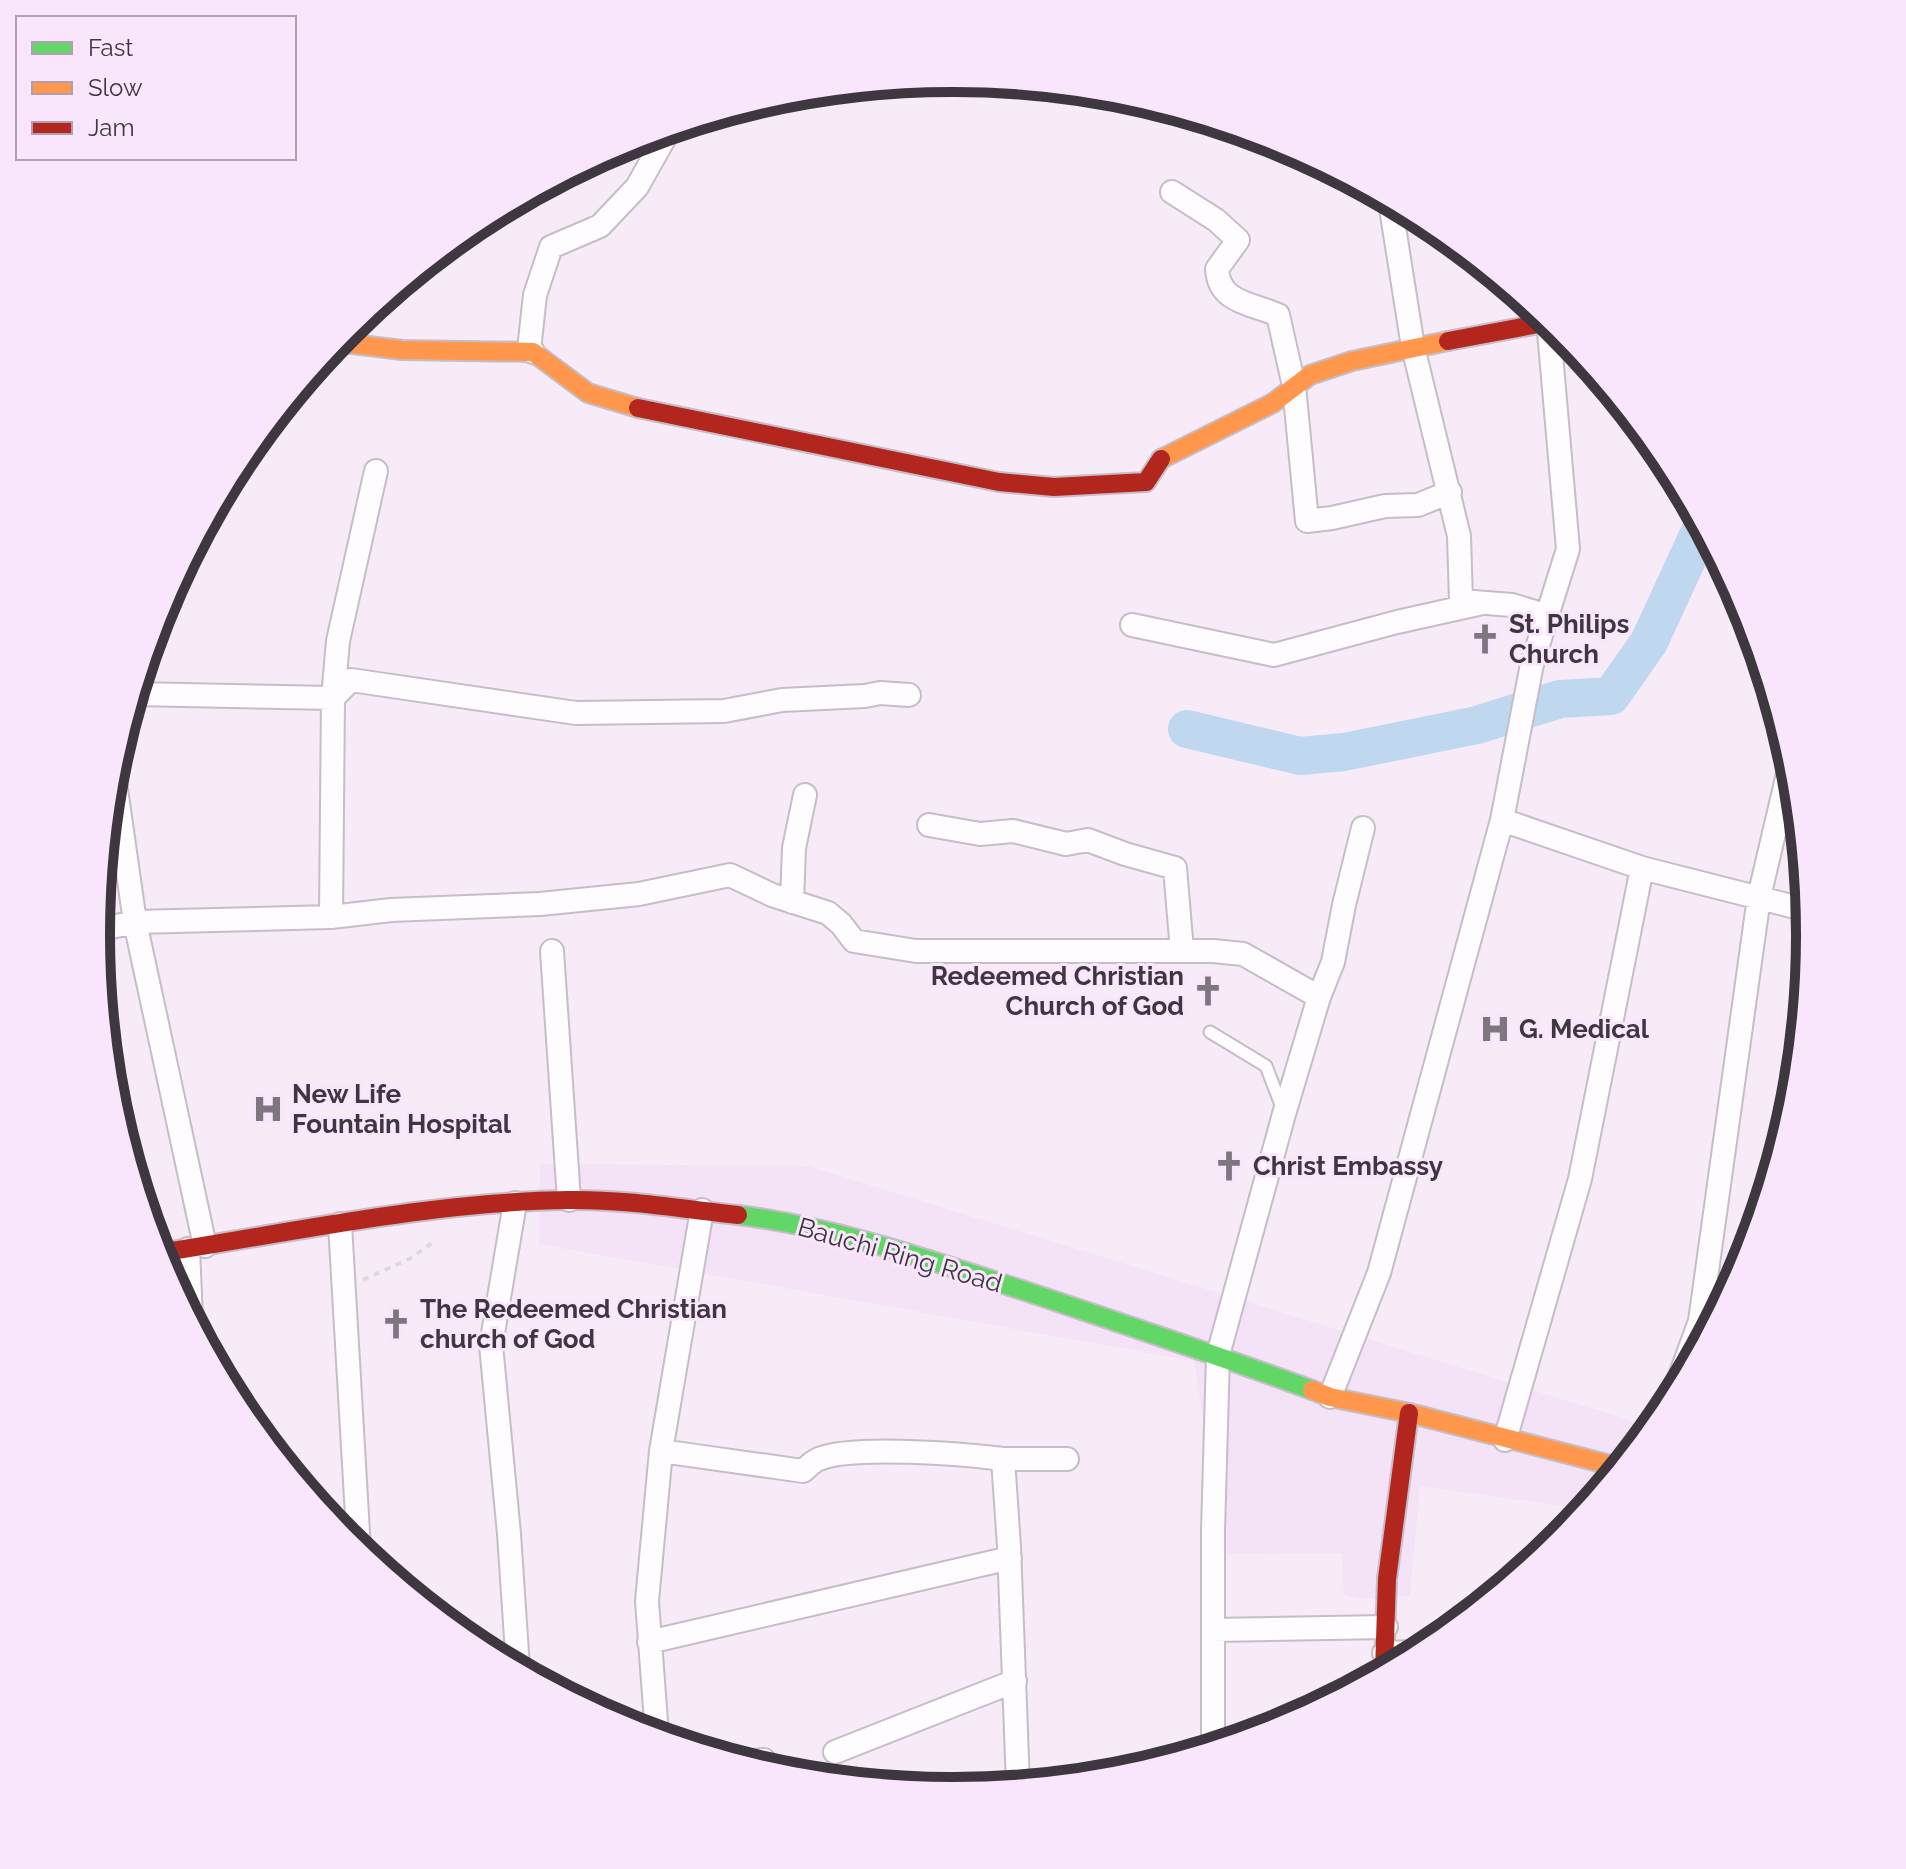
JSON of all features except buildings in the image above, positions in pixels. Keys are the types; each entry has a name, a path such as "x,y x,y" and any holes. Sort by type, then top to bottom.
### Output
{"street":[{"path":"661,145 637,187 600,226 551,247 535,295 529,350 588,393 648,411 999,482 1054,487 1146,482 1163,456 1273,403 1310,375 1352,361 1413,347 1533,324"},
{"path":"1172,192 1216,220 1238,240 1217,269 1218,285 1226,295 1278,315 1294,386 1307,521 1385,506 1418,505 1450,492"},
{"path":"1392,216 1413,347 1459,536 1461,601 1512,605 1548,616"},
{"path":"1330,1397 1379,1273 1502,820 1532,664 1568,549 1550,340"},
{"path":"352,344 402,350 533,352"},
{"path":"331,917 333,698 338,641 376,471"},
{"path":"1132,625 1274,655 1483,603"},
{"path":"146,694 333,698 351,680 576,713 724,711 782,700 880,693 909,695"},
{"path":"792,902 794,848 805,795"},
{"path":"1697,1330 1759,897 1783,795"},
{"path":"120,815 135,922 196,1247 191,1293"},
{"path":"1502,820 1642,868 1795,907"},
{"path":"929,825 980,834 1013,831 1066,844 1088,840 1175,868 1182,951"},
{"path":"1213,1735 1218,1355 1284,1114 1319,997 1333,962 1363,828"},
{"path":"1505,1440 1580,1179 1642,868"},
{"path":"110,927 135,922 331,917 391,910 540,904 639,894 730,875 792,902 828,913 854,941 916,951 1182,951 1243,954 1319,997"},
{"path":"552,951 569,1200"},
{"name":"Bauchi Ring Road","path":"173,1251 340,1224 515,1203 569,1200 626,1202 768,1219 896,1249 1218,1355 1330,1397 1409,1413 1607,1464"},
{"path":"515,1203 491,1345 517,1655"},
{"path":"656,1722 647,1601 661,1451 702,1210"},
{"path":"340,1224 358,1531"},
{"path":"1384,1658 1387,1579 1409,1413"},
{"path":"661,1451 803,1471 818,1459 855,1453 1067,1459"},
{"path":"1003,1459 1018,1774"},
{"path":"649,1642 1010,1558"},
{"path":"1213,1630 1386,1627"},
{"path":"835,1752 1015,1681"}],"lane":[{"path":"1210,1032 1266,1066 1284,1114"}],"path":[{"path":"354,1287 411,1258 447,1232"}],"shaded area":[{"path":"540,1164 808,1166 1639,1423 1570,1507 1420,1486 1410,1596 1360,1599 1344,1595 1342,1553 1223,1554 1194,1361 539,1244"}],"waterway":[{"path":"1187,729 1300,756 1344,752 1477,725 1560,699 1611,696 1649,642 1697,539"}],"traffic: fast":[{"path":"738,1215 809,1227 915,1256 1166,1338 1312,1390"}],"traffic: slow":[{"path":"1161,459 1273,403 1310,375 1352,361 1448,341"},
{"path":"352,344 402,350 533,352 588,393 638,408"},
{"path":"1312,1390 1330,1397 1409,1413 1607,1464"}],"traffic: jam":[{"path":"1448,341 1534,325"},
{"path":"638,408 999,482 1054,487 1146,482 1161,459"},
{"path":"173,1251 363,1219 517,1202 611,1201 738,1215"},
{"path":"1384,1658 1387,1579 1409,1413"}],"place":[{"name":"St. Philips Church","path":"1485,639"},
{"name":"Redeemed Christian Church of God","path":"1208,991"},
{"name":"G. Medical","path":"1495,1029"},
{"name":"New Life Fountain Hospital","path":"268,1109"},
{"name":"Christ Embassy","path":"1229,1166"},
{"name":"The Redeemed Christian church of God","path":"396,1324"}]}
